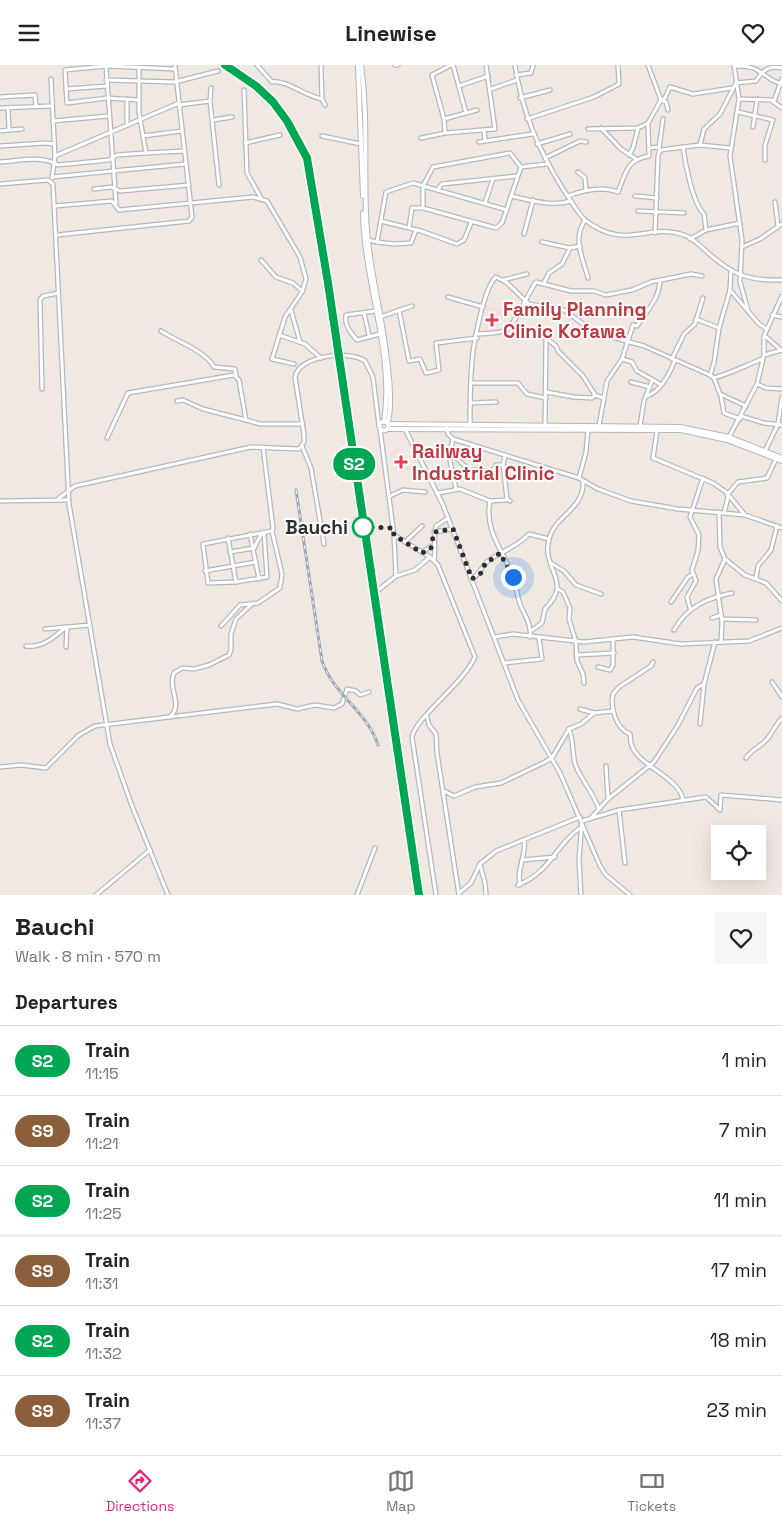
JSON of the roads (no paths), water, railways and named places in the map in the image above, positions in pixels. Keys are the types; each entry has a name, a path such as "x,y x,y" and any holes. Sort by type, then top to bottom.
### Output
{"street":[{"path":"257,65 272,82 282,83 305,94 322,99"},
{"path":"320,65 322,99 326,105"},
{"path":"359,65 366,237 380,317 390,406 382,436 394,535 396,576"},
{"path":"446,133 432,75 452,65 466,113"},
{"path":"421,138 446,133 494,131 496,127 486,65"},
{"path":"515,65 520,98 532,134 547,164 585,220 599,229 620,237 655,233 684,235 739,275 751,279 782,280"},
{"path":"491,89 516,77 531,73 534,65"},
{"path":"527,119 594,97 619,84 618,65"},
{"path":"648,65 661,100 666,102 668,110"},
{"path":"748,310 739,275 742,247 730,148 739,99 734,65 749,66 763,71 770,79 780,84"},
{"path":"106,66 114,187 116,203 120,210 253,197 262,198"},
{"path":"57,235 184,222 192,217 175,68 106,66 65,70 67,103 108,98 139,100"},
{"path":"700,145 704,129 724,108 736,83 756,81 763,71 770,67 782,68"},
{"path":"139,68 140,120 146,153"},
{"path":"106,80 138,82 177,81 218,71"},
{"path":"459,86 488,76"},
{"path":"51,79 55,156 52,181 57,235 58,293 69,500 106,725 113,753 168,895"},
{"path":"774,101 782,79"},
{"path":"66,89 107,86"},
{"path":"588,129 638,128 648,123 670,87 693,94 732,88"},
{"path":"211,88 210,101 219,185"},
{"path":"244,90 247,173 262,198 271,206 300,257 306,279 302,292 285,317 272,359 294,364"},
{"path":"520,98 550,90"},
{"path":"0,97 35,95 36,106"},
{"path":"127,99 127,125"},
{"path":"739,99 774,101 782,108"},
{"path":"753,127 758,99"},
{"path":"55,156 179,104 210,101"},
{"path":"0,108 52,106"},
{"path":"8,108 9,129"},
{"path":"362,110 366,237 386,385 384,426"},
{"path":"444,119 476,110"},
{"path":"738,112 773,120 765,145 765,160"},
{"path":"53,121 108,116"},
{"path":"213,120 232,117"},
{"path":"655,233 658,156 663,119"},
{"path":"568,196 586,190 604,189 621,193 626,171 636,159 650,156 648,123"},
{"path":"600,128 629,155 636,159"},
{"path":"629,155 633,148 638,128"},
{"path":"0,131 22,129"},
{"path":"143,136 182,131"},
{"path":"484,131 485,141"},
{"path":"479,143 532,134"},
{"path":"537,144 570,134"},
{"path":"245,143 280,135"},
{"path":"322,136 362,144"},
{"path":"544,158 580,141 586,142"},
{"path":"0,147 54,144"},
{"path":"650,148 660,149 700,145 730,148"},
{"path":"683,147 693,197 697,208 704,214 706,230"},
{"path":"0,162 34,159 58,165 112,158 117,155 184,151"},
{"path":"423,208 423,186 433,167 510,153 521,167"},
{"path":"52,177 185,164"},
{"path":"521,167 547,164"},
{"path":"409,228 412,208 423,208 496,229 500,227 521,167"},
{"path":"578,172 585,178 586,190"},
{"path":"438,189 442,184 517,176"},
{"path":"485,203 493,179"},
{"path":"0,184 52,181"},
{"path":"377,242 386,193 413,183 507,210"},
{"path":"114,187 116,191 120,191 188,185"},
{"path":"94,189 114,187"},
{"path":"511,195 560,204 571,201"},
{"path":"635,196 657,198"},
{"path":"524,234 533,200"},
{"path":"55,205 107,201 116,203"},
{"path":"775,202 778,227"},
{"path":"638,211 684,213"},
{"path":"585,220 578,238 581,258 588,278"},
{"path":"381,221 416,230 457,244 464,241 471,222"},
{"path":"690,239 706,230 740,223"},
{"path":"742,247 760,239 782,224"},
{"path":"366,237 377,242 394,245 411,243 414,240 416,230"},
{"path":"542,242 570,249 580,246"},
{"path":"544,283 549,273 562,264 570,249"},
{"path":"261,260 276,277 294,283 302,292"},
{"path":"710,375 714,363 719,328 730,290 728,281 731,271"},
{"path":"470,425 472,356 483,307 494,278 503,280 527,274"},
{"path":"399,310 409,361 420,359 426,373 438,372 436,343 508,329 515,322 536,282 571,291 594,291 606,295 632,290 651,282 691,274 702,276"},
{"path":"503,280 525,301 536,306 564,310 594,332 626,341 710,375 714,378 718,392 721,395 724,413 764,423 780,424"},
{"path":"599,426 607,381 622,359 626,341 633,325 637,326 654,303 660,290 660,281"},
{"path":"730,290 759,324 767,329"},
{"path":"42,389 40,300 43,296 58,293"},
{"path":"729,437 757,384 763,357 764,336 782,296"},
{"path":"448,297 483,307"},
{"path":"647,396 654,393 670,373 673,359 684,334 695,324 703,298"},
{"path":"380,317 412,306"},
{"path":"291,310 300,342"},
{"path":"375,311 346,315 345,319 350,333 357,340 360,341 369,335 380,334"},
{"path":"364,313 369,335"},
{"path":"772,315 782,317"},
{"path":"696,319 719,328"},
{"path":"162,331 196,351 210,361 214,367 235,369 246,421"},
{"path":"279,335 309,346 315,355 321,358"},
{"path":"764,336 782,351"},
{"path":"545,425 546,338 556,346 558,351 583,376 595,395 603,398"},
{"path":"714,378 736,369 742,370 763,357 782,351"},
{"path":"324,544 309,460 302,446 304,441 296,372 308,361 321,358 353,355 365,361 371,371 379,415 384,426"},
{"path":"622,359 632,362 637,371 660,385"},
{"path":"107,438 128,393 236,375"},
{"path":"640,426 643,405 652,381"},
{"path":"631,382 650,387"},
{"path":"471,383 518,383 527,394 546,398"},
{"path":"757,384 766,388 782,389"},
{"path":"546,392 574,397 592,398 595,395"},
{"path":"721,395 746,406"},
{"path":"765,451 780,424 782,397"},
{"path":"176,401 183,400 203,409 260,424 302,424"},
{"path":"470,403 496,402"},
{"path":"384,426 545,425 680,427 729,437 782,459"},
{"path":"384,426 405,429 681,430 716,437 776,459 782,459"},
{"path":"405,429 438,493 518,700 552,757 581,819 596,859 606,875 630,895"},
{"path":"447,429 448,435 452,439 578,479 631,501 745,515 782,527"},
{"path":"578,479 586,452 588,429"},
{"path":"657,429 653,457 703,478 723,489 745,515"},
{"path":"452,439 449,456 456,489"},
{"path":"59,499 75,486 200,458 251,447 293,450 302,446"},
{"path":"222,626 240,605 252,604 270,597 281,585 282,574 272,531 274,523 263,447"},
{"path":"449,456 454,456 466,467"},
{"path":"438,493 456,489 490,501 508,501 504,465 505,456"},
{"path":"724,513 727,496 738,482 766,478 776,459"},
{"path":"473,471 492,472 496,465 504,465"},
{"path":"690,608 687,597 696,581 693,573 698,551 699,535 691,523 692,509 703,478"},
{"path":"531,631 542,623 544,609 553,602 558,589 550,563 549,539 554,528 580,499 583,481"},
{"path":"390,496 402,490 425,492"},
{"path":"59,499 69,500"},
{"path":"0,501 69,500"},
{"path":"490,501 488,506 489,525 500,553 513,577 531,631 530,637"},
{"path":"719,512 720,547 725,559 745,575 766,583 782,601"},
{"path":"434,560 435,550 432,546 434,532 436,526 448,517"},
{"path":"405,542 422,526"},
{"path":"756,579 756,569 769,554 777,526"},
{"path":"434,532 453,529"},
{"path":"263,533 267,577 236,582 208,583 203,544 272,531"},
{"path":"254,548 263,533"},
{"path":"250,534 258,579"},
{"path":"394,535 434,560 442,572 475,657 455,686 416,727 412,737 436,895"},
{"path":"472,579 481,573 485,564 500,553 518,545 529,535 549,539"},
{"path":"228,538 236,582"},
{"path":"422,553 432,546"},
{"path":"230,551 254,548"},
{"path":"376,592 396,576 415,569 430,557"},
{"path":"721,642 721,617 716,576 725,559"},
{"path":"205,571 256,562"},
{"path":"550,563 564,571 576,585 601,594"},
{"path":"671,602 688,577 693,573"},
{"path":"558,589 563,592 570,608 569,623 576,642 576,655 583,674 584,683"},
{"path":"674,629 690,608 705,599 732,593"},
{"path":"170,718 176,706 172,679 174,673 182,668 194,669 209,665 225,657 231,650 231,635 236,619 252,604"},
{"path":"712,619 721,617 756,620"},
{"path":"46,629 90,625"},
{"path":"26,646 38,646 52,639 67,627"},
{"path":"66,647 67,627"},
{"path":"495,637 507,634 576,642 633,637 681,644 749,641 782,628"},
{"path":"504,663 540,661 542,659 540,638"},
{"path":"598,667 610,670 614,653 613,638"},
{"path":"700,724 704,684 715,642"},
{"path":"576,655 614,653"},
{"path":"653,662 651,666 625,683 613,694 613,711 623,729 630,734 631,745 636,753 661,776 679,787 683,800"},
{"path":"772,683 782,697"},
{"path":"590,819 608,799 650,764 678,725 697,688 704,684"},
{"path":"0,767 21,765 46,768 88,729 106,725 277,704 297,709 315,705 335,707 343,703 347,689 356,691 360,695 369,692"},
{"path":"580,709 594,713 613,711"},
{"path":"443,790 454,796 481,785 491,786 501,783 552,757 569,729 581,724 594,713"},
{"path":"427,716 429,725 436,733 437,753 459,894"},
{"path":"746,758 751,751 768,737 776,721 782,718"},
{"path":"569,729 573,741 575,763 583,781 594,794 599,809"},
{"path":"606,767 608,799"},
{"path":"459,894 471,883 480,864 496,851 581,819 590,819 619,810 706,797 720,810 721,795 782,800"},
{"path":"619,810 625,863"},
{"path":"580,895 581,819"},
{"path":"524,840 525,851 519,874 519,885 546,867 565,842 580,828"},
{"path":"356,895 375,848"},
{"path":"96,895 150,850"},
{"path":"522,860 554,857"},
{"path":"480,864 486,895"}],"railway":[{"path":"225,65 256,86 273,102 287,122 307,158 328,283 419,895"},
{"path":"296,490 322,661 334,683 366,722 378,745"}],"train":[{"name":"S2","path":"225,65 256,86 273,102 287,121 307,158 328,283 344,401 419,895"}],"place":[{"name":"Family Planning Clinic Kofawa","path":"492,320"},
{"name":"Railway Industrial Clinic","path":"401,462"},
{"name":"Bauchi","path":"363,527"}]}
